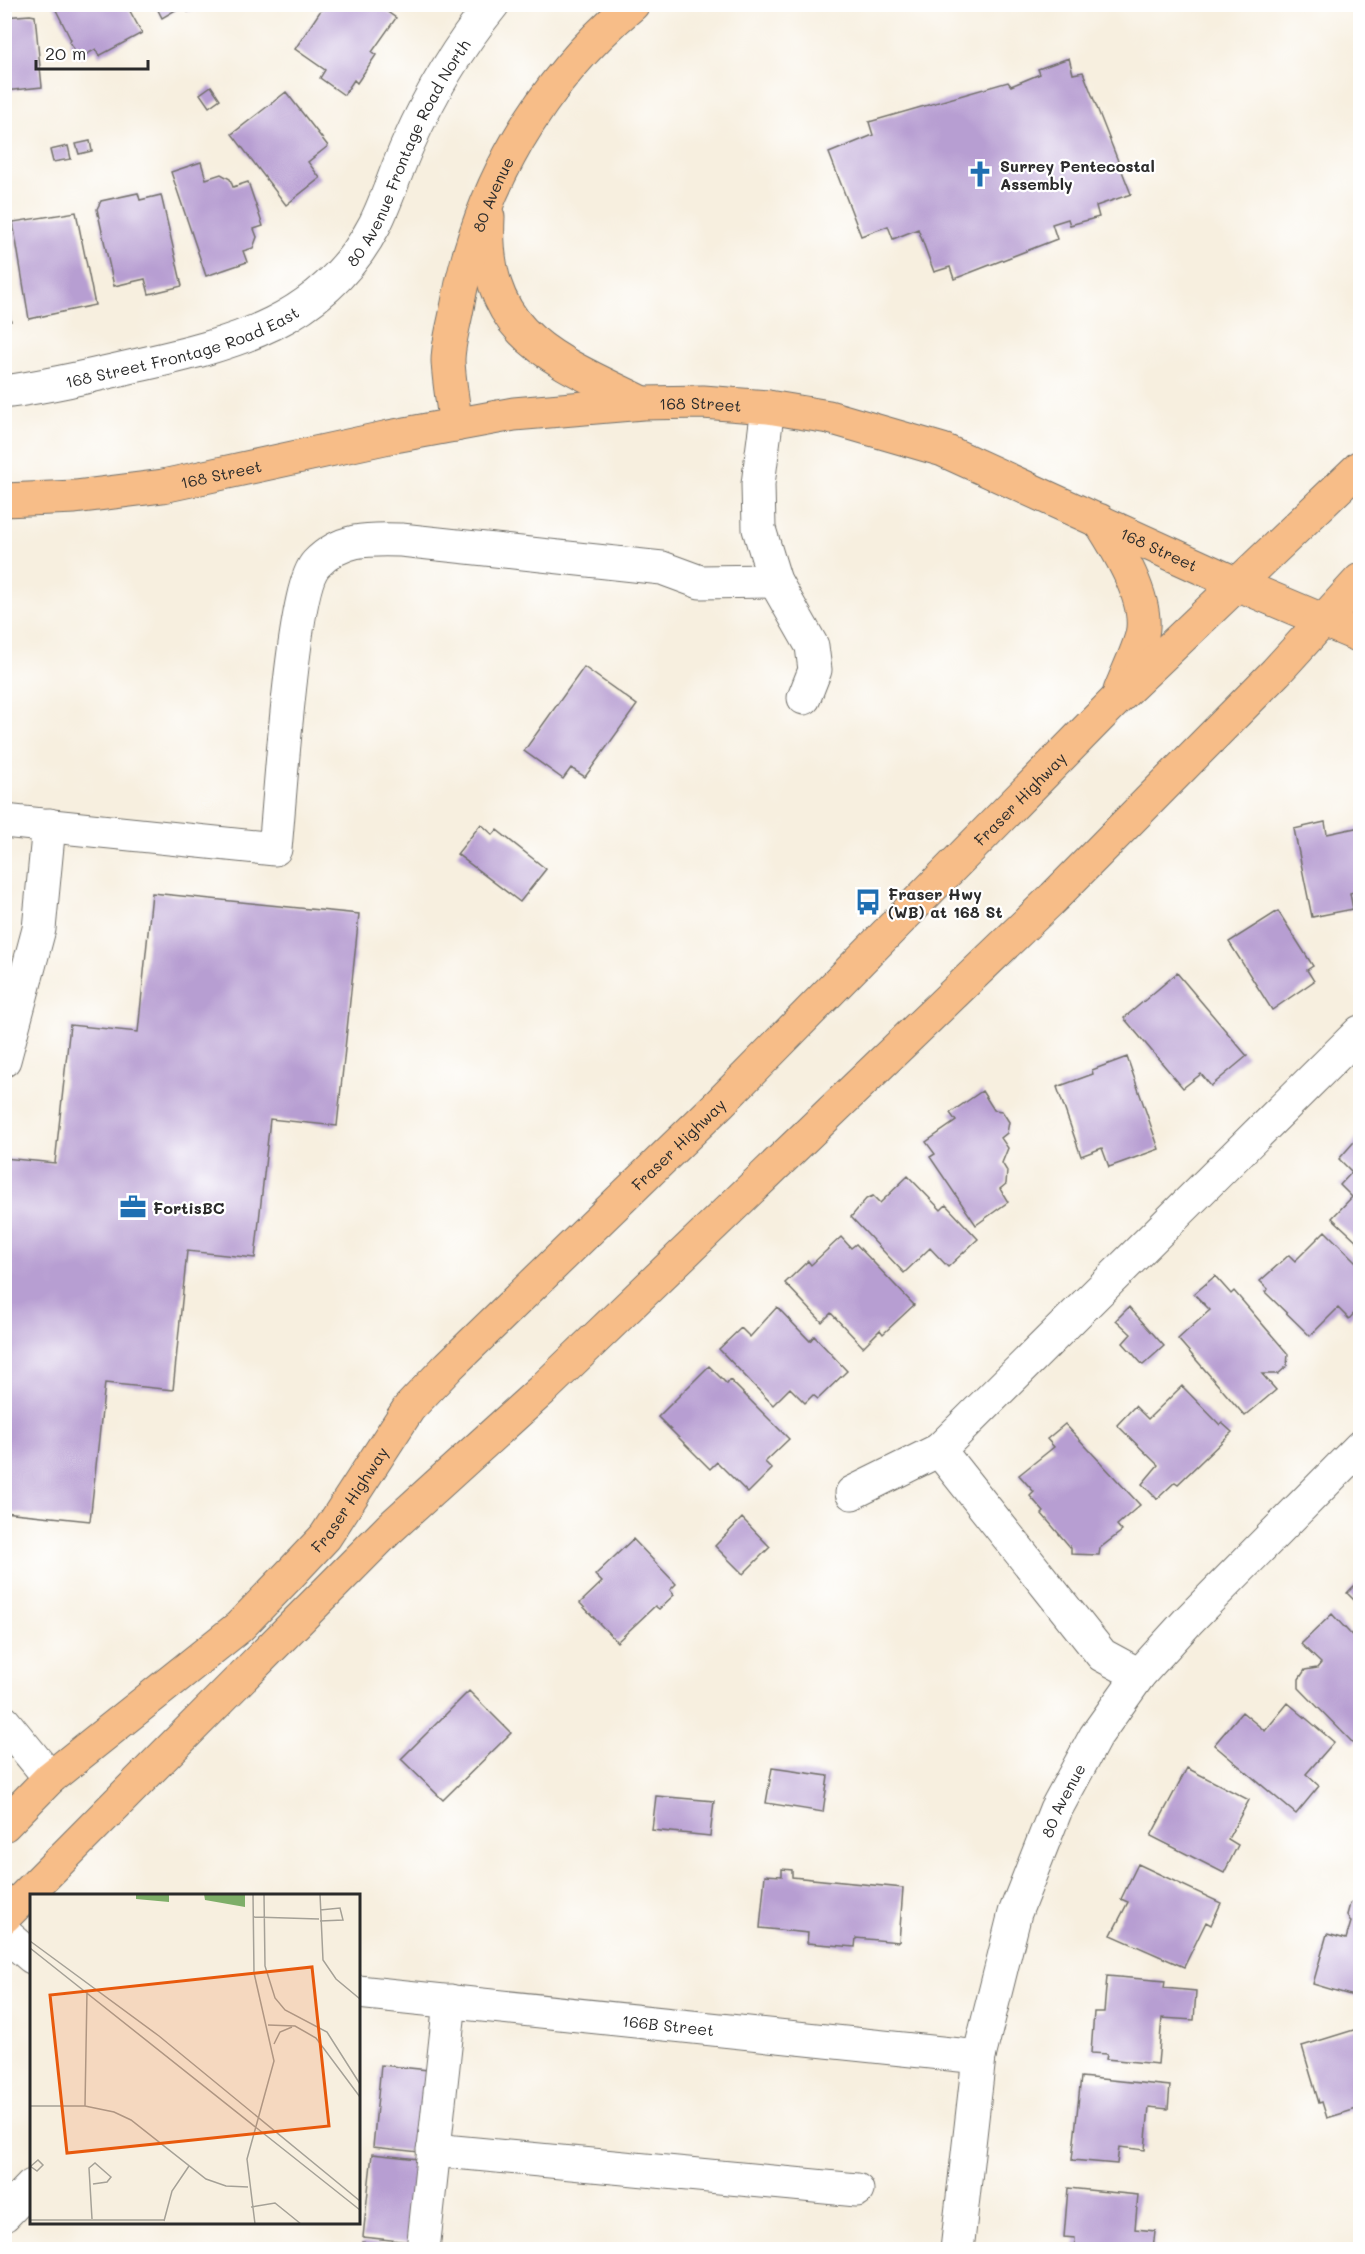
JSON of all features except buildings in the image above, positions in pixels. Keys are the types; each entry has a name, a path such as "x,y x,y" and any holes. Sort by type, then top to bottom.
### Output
{"main road":[{"name":"80 Avenue","path":"456,425 448,359 464,265 489,194 520,133 558,79 608,26 633,4"},
{"path":"489,194 487,246 502,303 520,332 558,362 643,403"},
{"name":"168 Street","path":"4,500 75,497 163,486 514,414 643,403 703,402 768,407 829,417 943,450 1238,584 1360,636"},
{"name":"Fraser Highway","path":"4,1825 50,1778 239,1627 325,1537 409,1408 449,1365 720,1103 1118,698 1360,467"},
{"path":"1099,520 1124,561 1140,605 1143,633 1118,698"},
{"path":"4,1917 389,1529 551,1382 1054,897 1323,621 1360,580"}],"street":[{"name":"80 Avenue Frontage Road North","path":"343,270 374,226 409,141 433,91 462,45 493,4"},
{"name":"168 Street Frontage Road East","path":"4,392 55,384 232,342 298,310 343,270"},
{"path":"768,407 758,484 758,514 762,545 775,581 813,646 815,670 804,698"},
{"path":"4,821 275,849 297,622 304,584 314,565 344,543 360,539 401,540 662,568 700,582 775,581"},
{"path":"4,1060 39,929 49,825"},
{"path":"852,1493 939,1450 1360,1032"},
{"name":"80 Avenue","path":"957,2250 979,2057 1014,1913 1056,1809 1095,1737 1139,1675 1189,1620 1360,1447"},
{"path":"939,1450 1102,1655 1139,1675"},
{"path":"4,1722 50,1778"},
{"path":"4,1933 30,1955"},
{"name":"166B Street","path":"360,1992 979,2057"},
{"path":"423,2250 450,2001"},
{"path":"434,2150 857,2190"},
{"path":"4,2215 30,2188"}],"place":[{"name":"Surrey Pentecostal Assembly","path":"980,174"},
{"name":"Fraser Hwy (WB) at 168 St","path":"868,902"},
{"name":"FortisBC","path":"133,1207"}]}
